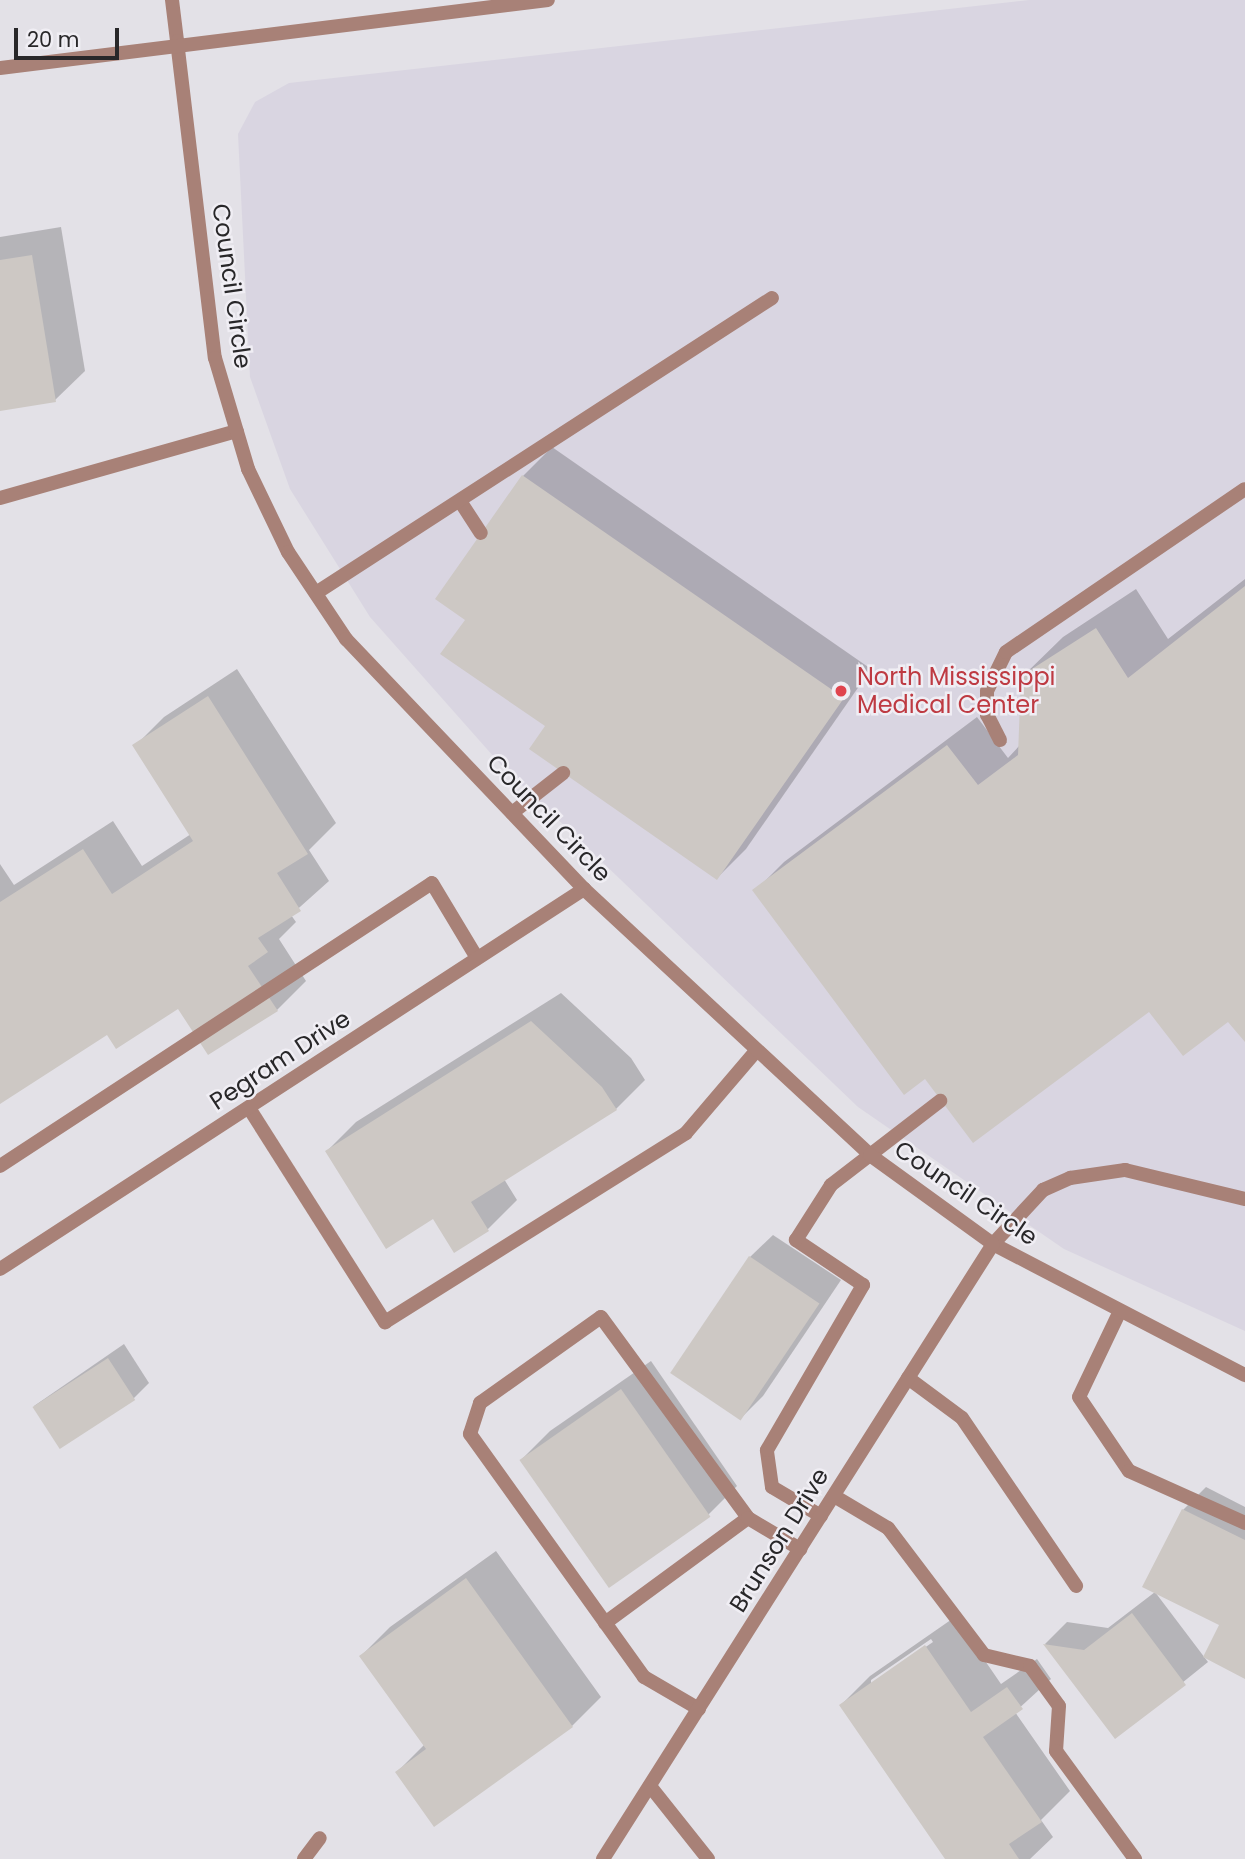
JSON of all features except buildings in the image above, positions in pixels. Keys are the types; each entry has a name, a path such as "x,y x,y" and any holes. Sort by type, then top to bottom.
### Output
{"street":[{"name":"Council Circle","path":"172,0 215,358 237,431 282,540 346,639 584,889 870,1155 993,1244 1245,1375"},
{"path":"0,68 177,41 548,0"},
{"path":"316,593 772,298"},
{"path":"0,498 237,431"},
{"path":"1000,740 987,715 987,691 1006,652 1245,489"},
{"path":"460,501 481,533"},
{"path":"512,813 563,773"},
{"path":"0,1166 432,883 477,958"},
{"name":"Pegram Drive","path":"0,1269 584,889"},
{"path":"249,1108 385,1322 686,1132 756,1051"},
{"path":"821,1516 772,1487 767,1450 863,1285 796,1240 831,1185 940,1101"},
{"name":"Brunson Drive","path":"603,1859 993,1244 1044,1190 1070,1178 1125,1170 1245,1199"},
{"path":"1120,1311 1079,1397 1129,1471 1245,1523"},
{"path":"698,1709 644,1677 470,1434 480,1403 601,1317 748,1518 800,1549"},
{"path":"908,1378 962,1418 1076,1586"},
{"path":"834,1496 888,1528 984,1656 1030,1666 1059,1706 1056,1751 1135,1859"},
{"path":"605,1623 748,1518"},
{"path":"650,1786 708,1859"},
{"path":"304,1859 320,1838"}],"shaded area":[{"name":"North Mississippi Medical Center","path":"1029,0 1245,0 1245,1331 1064,1249 858,1107 502,766 370,617 290,489 250,377 238,134 255,102 289,83"}],"place":[{"name":"North Mississippi Medical Center","path":"841,691"}]}
